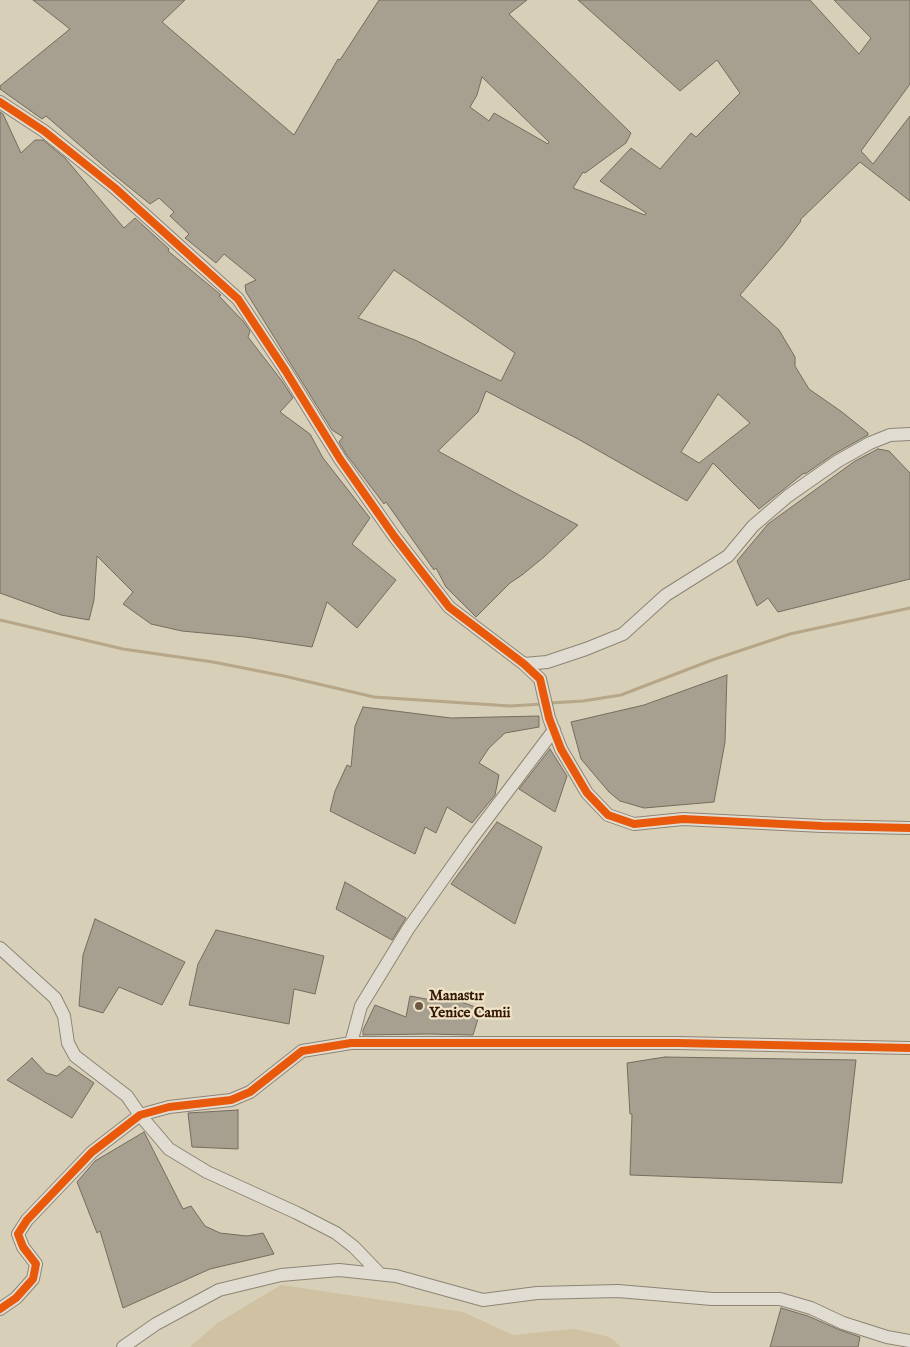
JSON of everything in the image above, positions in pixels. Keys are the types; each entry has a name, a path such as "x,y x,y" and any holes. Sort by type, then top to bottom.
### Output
{"street":[{"path":"0,102 44,131 115,188 238,299 340,459 394,536 449,607 540,678 551,724 562,749 587,793 608,815 634,824 683,819 910,828"},
{"path":"524,664 547,662 623,634 666,595 728,556 753,526 795,491 838,461 870,443 890,435 910,434"},
{"path":"351,1043 361,1006 408,929 551,724"},
{"path":"0,948 56,998 64,1016 68,1044 75,1056 127,1096 168,1149 207,1172 336,1233 380,1274"},
{"path":"0,1309 16,1298 33,1280 36,1264 23,1246 18,1234 27,1220 92,1152 140,1115 169,1107 231,1100 250,1092 302,1051 351,1043 669,1043 910,1048"},
{"path":"123,1347 156,1324 219,1290 281,1275 339,1270 396,1276 482,1300 537,1293 618,1291 712,1299 780,1299 811,1308 852,1326 887,1337 910,1341"}],"shaded area":[{"path":"281,1285 463,1312 513,1335 574,1329 610,1337 621,1347 190,1347 216,1324"}],"building":[{"path":"33,0 185,0 162,22 294,135 338,59 340,60 379,0 527,0 509,14 631,133 626,143 585,173 583,172 573,188 645,215 646,213 600,181 631,148 660,169 691,133 696,137 740,93 717,60 680,91 578,0 810,0 859,54 871,38 834,0 910,0 910,84 861,151 873,164 910,116 910,201 860,162 800,220 782,246 740,295 779,330 795,357 795,366 809,389 842,412 868,435 804,473 759,509 713,463 687,501 578,439 486,391 478,412 438,451 578,525 544,557 510,583 476,617 446,587 436,568 434,570 386,502 384,504 346,454 339,442 343,437 332,430 246,292 245,285 256,280 224,254 216,263 185,238 189,234 170,216 174,212 159,198 150,204 46,116 42,119 0,89 0,86 70,29","holes":["482,77 549,142 548,144 494,113 489,121 470,107 477,95","394,270 515,353 501,381 415,340 358,318","718,394 750,423 699,463 681,452"]},
{"path":"0,112 3,114 21,153 35,140 43,140 65,158 124,228 135,218 169,249 168,251 221,295 219,296 250,331 248,337 293,398 280,412 310,434 323,458 370,518 352,544 396,580 357,628 327,602 312,647 245,637 182,631 151,624 123,604 133,592 97,556 94,600 89,620 61,615 0,593"},
{"path":"878,449 889,451 910,473 910,579 778,612 768,598 757,606 737,561 768,524 855,461"},
{"path":"727,675 725,742 714,802 644,808 620,801 609,792 581,759 571,722 644,705"},
{"path":"363,707 451,718 539,716 539,727 505,733 489,748 479,763 499,775 495,795 472,823 447,807 436,833 425,827 415,854 330,811 335,791 347,765 351,767 355,726"},
{"path":"550,749 567,776 555,812 519,789"},
{"path":"497,822 542,847 515,924 451,884"},
{"path":"345,882 406,918 392,940 336,909"},
{"path":"95,919 185,962 162,1005 119,987 103,1013 79,1006 83,955"},
{"path":"216,930 324,956 315,994 294,989 289,1024 189,1005 198,964"},
{"path":"439,994 481,1009 473,1035 363,1035 363,1030 375,1005 406,1017 410,996 437,1001"},
{"path":"665,1057 856,1060 842,1183 630,1175 632,1114 630,1114 627,1063"},
{"path":"32,1058 46,1073 57,1076 69,1066 94,1083 72,1118 7,1080"},
{"path":"238,1110 238,1149 192,1147 188,1113"},
{"path":"144,1132 183,1209 191,1206 205,1226 220,1233 247,1236 263,1233 274,1254 210,1269 123,1308 100,1231 97,1233 77,1182 95,1161"},
{"path":"781,1308 808,1316 860,1337 858,1347 770,1347"}],"waterway":[{"path":"550,703 583,701 621,695 712,660 790,634 910,608"},
{"path":"0,620 123,649 213,662 374,697 510,706 543,704"}],"cycle path":[{"path":"0,102 44,131 115,188 238,299 340,459 394,536 449,607 524,664 540,679 549,718 561,749 587,793 608,815 634,824 683,819 910,828"},
{"path":"0,1309 16,1298 33,1279 36,1264 23,1247 18,1234 27,1220 92,1152 140,1115 169,1107 231,1100 250,1092 302,1051 351,1043 678,1043 910,1048"}],"place":[{"name":"Manastır Yenice Camii","path":"419,1006"}]}
